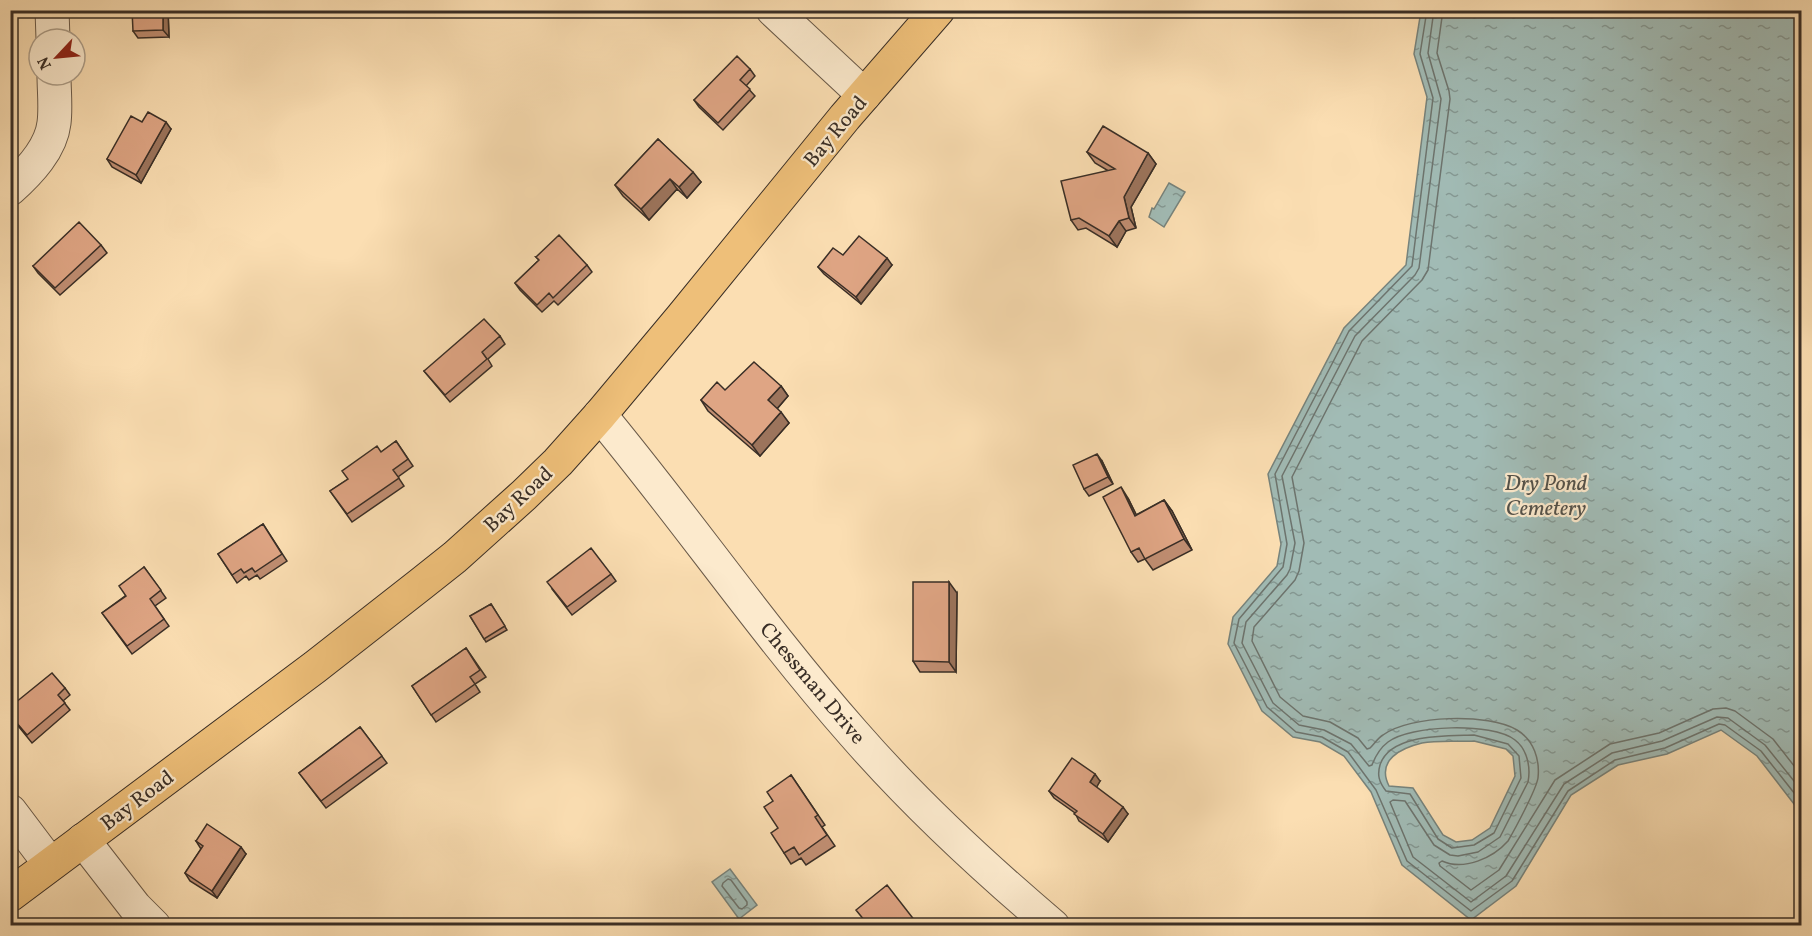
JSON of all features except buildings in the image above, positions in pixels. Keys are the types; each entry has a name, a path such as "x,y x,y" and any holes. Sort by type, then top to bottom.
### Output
{"main road":[{"name":"Bay Road","path":"10,895 315,667 455,557 524,495 558,462 600,415 864,95 938,10"}],"street":[{"path":"52,10 53,27"},
{"path":"773,10 864,95"},
{"path":"10,189 30,169 49,141 54,124 54,87"},
{"name":"Chessman Drive","path":"600,415 726,578 853,734 921,806 996,878 1053,926"},
{"path":"10,811 50,864"},
{"path":"83,840 135,908 154,926"}],"water":[{"name":"Dry Pond Cemetery","path":"1421,11 1801,11 1801,813 1757,756 1721,730 1667,754 1618,765 1571,795 1516,886 1471,920 1402,865 1371,792 1344,756 1320,742 1293,737 1262,711 1228,644 1233,617 1277,566 1281,544 1268,474 1344,328 1406,265 1427,97 1414,54","holes":["1474,741 1506,749 1513,756 1515,776 1490,828 1472,840 1456,842 1443,835 1413,788 1389,786 1386,777 1388,762 1393,757 1406,748 1422,743"]},
{"path":"1169,183 1185,192 1164,227 1149,217 1152,208 1154,209"},
{"path":"730,869 757,905 739,919 712,882"}]}
